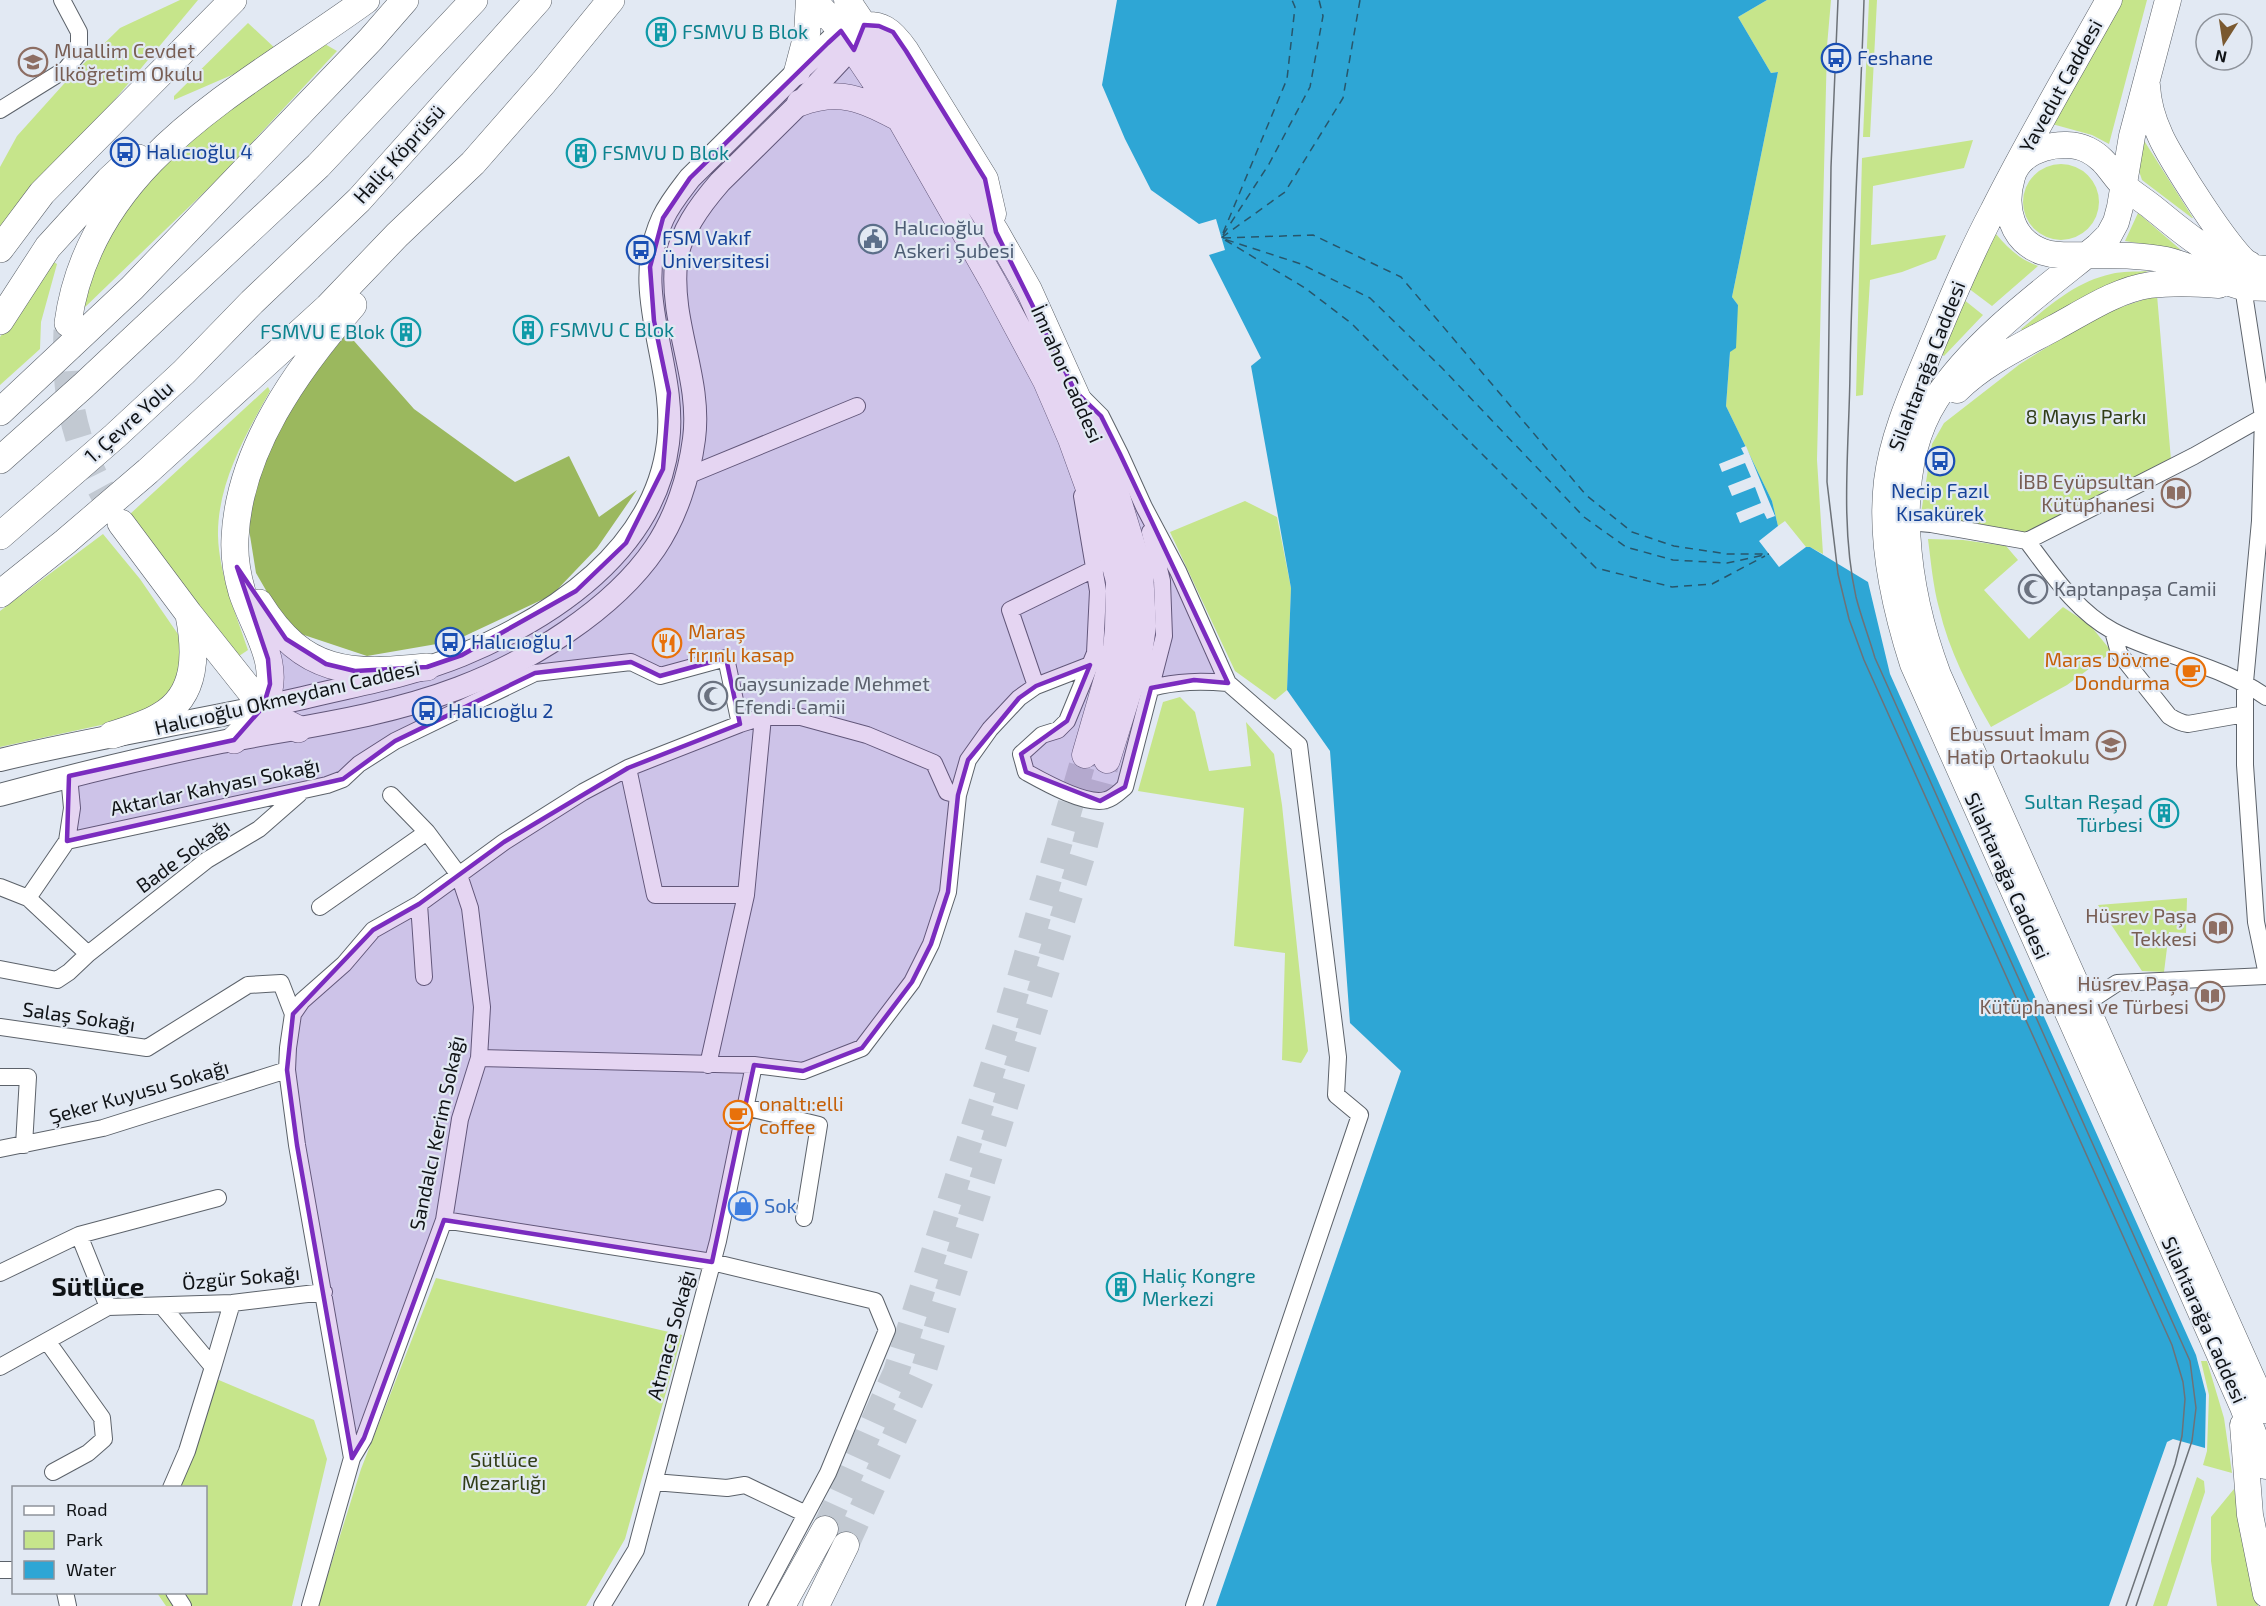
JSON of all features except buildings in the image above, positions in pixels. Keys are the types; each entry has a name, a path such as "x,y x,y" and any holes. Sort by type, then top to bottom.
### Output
{"highway":[{"path":"0,249 42,193 233,0"},
{"path":"68,323 77,278 92,241 126,189 157,154 192,122 222,99 366,0"},
{"path":"0,412 132,288 371,39 405,0"},
{"path":"0,460 83,386 318,166 474,0"},
{"name":"Haliç Köprüsü","path":"252,302 360,200 538,0"},
{"path":"0,594 148,471 296,354 398,235 473,163 544,82 611,0"},
{"path":"0,321 48,247 109,180 136,159 157,154"},
{"name":"1. Çevre Yolu","path":"0,536 116,436 184,372 252,302"},
{"path":"234,740 263,707 270,684 268,659 258,626 243,593 237,567 235,539 237,518 249,471 272,419 296,354"},
{"path":"121,523 263,707 274,717 298,729"},
{"path":"237,567 272,624 286,639 312,657 332,666 355,671 427,667"},
{"path":"112,735 163,715 176,704 188,684 194,657 189,614"}],"main road":[{"path":"797,72 807,34 809,0"},
{"path":"814,0 852,35"},
{"path":"847,0 852,35"},
{"name":"Yavedut Caddesi","path":"2013,171 2109,0"},
{"path":"2088,255 2109,235 2116,222 2132,136 2168,0"},
{"name":"İmrahor Caddesi","path":"879,26 893,32 984,179 996,232 1029,290 1075,391 1101,450 1132,538 1141,580 1143,626 1139,654 1096,758 1116,648 1119,580 1110,547 1071,439 1046,381 1003,299 852,35 879,26"},
{"name":"Halıcıoğlu Okmeydanı Caddesi","path":"0,760 384,680 462,655 546,612 568,597 603,567 626,543 642,517 663,469 668,444 669,393 651,296 650,267 654,241 663,218 690,178 797,72 852,35"},
{"name":"Halıcıoğlu Okmeydanı Caddesi","path":"0,795 234,740 298,729 417,702 530,665 630,578 655,548 669,521 687,476 695,436 694,382 677,303 676,262 681,243 707,196 800,103 852,35"},
{"path":"2146,80 2153,117 2170,154 2221,234 2259,278"},
{"path":"800,103 815,97 846,96 864,101 900,119"},
{"path":"2065,144 2090,151 2109,165 2123,184 2212,253 2240,264 2259,278 2139,256 2061,255 2043,252 2027,244 2010,219 2007,201 2013,171 2035,151 2065,144"},
{"name":"Silahtarağa Caddesi","path":"2013,171 1955,289 1919,376 1891,459 1887,482 1886,512 1894,588 1904,637 1928,702 2254,1409"},
{"name":"Silahtarağa Caddesi","path":"2088,255 2020,310 1971,356 1935,400 1923,426 1909,481 1908,522 1913,580 1929,653 2085,1004 2254,1409 2266,1467"},
{"path":"1923,426 1977,373 2019,347 2123,292 2149,285 2259,278"},
{"path":"2254,1409 2247,1494 2266,1594"},
{"path":"782,1606 815,1521"},
{"path":"816,1606 846,1545"}],"street":[{"path":"0,110 66,69 79,53 79,32 62,0"},
{"path":"2259,278 2264,399 2260,521 2245,682 2245,765 2256,922 2266,970"},
{"path":"1075,391 1101,416 1144,507 1178,571 1228,683 1299,744 1338,1058 1336,1095 1360,1115 1194,1606"},
{"path":"687,476 856,406"},
{"path":"1908,522 2027,541 2194,456 2263,417"},
{"path":"1071,439 1096,568 1098,591 1095,653 1067,721 1058,729 1042,735 1021,754 1026,772 1087,800 1107,800 1125,787 1164,636 1162,581 1144,507"},
{"path":"2027,541 2066,591 2094,618 2114,631 2245,682 2266,697"},
{"path":"1036,686 1010,610 1096,568"},
{"path":"2114,631 2119,653 2174,720 2188,724 2245,714"},
{"name":"Aktarlar Kahyası Sokağı","path":"67,841 160,819 301,792 343,779 359,764 395,741 530,665 631,662 660,676 726,658 740,724"},
{"path":"479,1058 754,1065 802,1071 862,1048 912,982 932,944 948,892 958,795 968,760 990,729 1019,698 1036,686 1090,665"},
{"path":"1151,688 1194,680 1228,683"},
{"path":"310,1606 352,1458 297,1145 287,1071 293,1014 302,1001 344,964 373,930 419,904 533,823 628,768 740,724 763,717 801,717 867,735 934,764 947,792 958,795"},
{"path":"708,1065 746,895 763,717"},
{"path":"628,768 655,895 746,895"},
{"path":"28,898 67,841 72,808 69,777"},
{"name":"Bade Sokağı","path":"0,969 57,980 207,860 259,829 301,792"},
{"name":"Sandalcı Kerim Sokağı","path":"352,1458 364,1438 444,1220 460,1119 479,1058 482,1007 470,908 459,875 427,832 391,795"},
{"path":"320,907 427,832"},
{"path":"0,887 28,898 87,954"},
{"path":"419,904 424,977"},
{"path":"2085,1004 2117,983 2266,976"},
{"name":"Salaş Sokağı","path":"0,1027 147,1048 248,985 281,983 293,1014"},
{"name":"Atmaca Sokağı","path":"602,1606 636,1550 712,1262 754,1065"},
{"name":"Şeker Kuyusu Sokağı","path":"0,1149 103,1128 287,1071"},
{"path":"0,1077 28,1077 24,1144"},
{"path":"745,1107 819,1125 804,1218"},
{"path":"0,1273 79,1235 219,1198"},
{"path":"444,1220 712,1262 874,1301 887,1330 828,1473 815,1521 757,1606"},
{"path":"0,1367 108,1307 79,1235"},
{"name":"Özgür Sokağı","path":"108,1307 232,1304 324,1292"},
{"path":"172,1486 187,1451 232,1304"},
{"path":"162,1306 213,1366"},
{"path":"47,1341 102,1418 104,1439 88,1453 53,1472"},
{"path":"654,1482 728,1488 745,1485 815,1521"}],"highlighted area":[{"path":"864,25 879,26 893,32 985,179 996,232 1075,391 1101,416 1228,683 1194,680 1151,688 1125,787 1100,801 1026,772 1021,754 1067,721 1090,665 1036,686 1019,698 968,760 958,795 948,892 931,944 912,982 862,1048 803,1071 754,1065 712,1262 444,1220 364,1438 352,1458 297,1145 287,1070 293,1014 373,930 419,904 504,842 628,768 740,724 726,658 660,676 631,662 535,673 395,741 343,779 67,841 69,776 234,740 263,707 270,684 268,659 237,567 286,639 326,664 355,671 427,667 462,655 576,591 626,543 663,469 669,393 654,321 650,267 663,218 690,178 841,31 854,50"}],"green space":[{"path":"180,0 198,0 112,103 0,228 0,167 17,136 71,76 120,28"},
{"path":"1767,0 1831,0 1827,46 1817,460 1823,554 1806,547 1785,521 1778,526 1772,501 1726,406 1730,352 1738,305 1732,297 1778,72 1771,73 1738,17"},
{"path":"1869,0 1877,0 1870,137 1863,137"},
{"path":"2118,0 2147,0 2109,144 2092,135 2052,124"},
{"path":"248,23 278,51 241,71 174,100 174,96"},
{"path":"323,43 337,51 218,179 82,310 87,284 106,237 168,158 221,114"},
{"path":"2143,139 2193,218 2142,180 2139,171"},
{"path":"1973,140 1964,168 1873,186 1871,245 1946,235 1936,259 1902,272 1870,280 1863,395 1856,396 1862,158"},
{"path":"2061,164 2076,167 2088,175 2096,187 2099,202 2096,217 2088,229 2076,237 2061,240 2046,237 2034,229 2026,217 2023,202 2026,187 2034,175 2046,167"},
{"path":"2138,213 2181,250 2125,241"},
{"path":"1996,234 2015,253 2038,266 1992,306 1968,288"},
{"path":"52,261 57,264 41,322 40,349 0,385 0,337"},
{"path":"2148,271 2089,295 2024,332 2021,329 2063,296 2086,283 2115,273"},
{"name":"8 Mayıs Parkı","path":"2157,295 2171,460 2027,545 1920,520 1932,444 1944,423 2020,364 2101,314"},
{"path":"1963,299 1983,315 1944,356 1940,353"},
{"path":"347,333 414,409 515,482 569,456 599,517 637,490 597,548 552,595 454,641 367,656 289,630 256,573 247,517 264,459 288,407"},
{"path":"268,387 270,391 235,460 222,497 219,517 221,565 248,650 239,656 129,515"},
{"path":"1245,501 1277,517 1291,588 1287,690 1275,700 1235,671 1170,532"},
{"path":"103,534 140,579 182,640 174,687 162,703 138,717 0,747 0,611"},
{"path":"1928,539 1963,540 2006,546 2018,560 1984,590 2029,639 2063,607 2090,625 2112,652 2067,685 1991,727 1948,639 1935,591"},
{"path":"1180,697 1195,712 1209,771 1251,766 1246,722 1274,754 1282,805 1308,1051 1301,1063 1282,1060 1285,953 1234,946 1244,808 1138,791 1163,702"},
{"path":"2187,898 2186,933 2169,932 2164,972 2142,971 2098,905"},
{"name":"Sütlüce Mezarlığı","path":"436,1278 682,1335 625,1539 586,1606 318,1606 361,1469"},
{"path":"2201,1361 2207,1361 2224,1418 2232,1473 2203,1465 2207,1451 2209,1395"},
{"path":"214,1378 314,1420 327,1459 292,1606 166,1606 158,1594 207,1594 207,1486 168,1486"},
{"path":"2197,1477 2204,1481 2205,1492 2167,1606 2153,1606"},
{"path":"2234,1489 2258,1606 2217,1606 2211,1561 2211,1517"}],"water":[{"path":"1117,0 1767,0 1738,17 1771,73 1778,72 1732,297 1738,305 1736,348 1730,352 1726,406 1772,501 1778,526 1759,541 1779,567 1806,547 1810,547 1868,582 1890,674 2196,1355 2206,1394 2205,1448 2173,1439 2167,1442 2109,1606 1216,1606 1401,1071 1350,1023 1330,751 1287,690 1291,588 1251,366 1261,358 1209,255 1225,250 1216,219 1199,224 1151,190 1125,139 1102,85"}],"pier":[{"path":"1746,446 1775,516 1767,519 1764,513 1740,523 1736,513 1761,503 1755,487 1732,496 1728,486 1751,477 1745,463 1722,472 1719,464 1744,454 1741,448"}],"ferry route":[{"path":"1223,233 1287,79 1295,7 1292,0"},
{"path":"1223,235 1269,164 1310,87 1323,16 1319,0"},
{"path":"1360,0 1343,98 1285,192 1221,238 1301,264 1370,298 1442,368 1584,517 1626,547 1673,560 1727,563 1769,554"},
{"path":"1223,238 1313,235 1401,277 1586,495 1632,532 1674,546 1727,554 1765,554"},
{"path":"1225,240 1305,288 1351,323 1596,568 1672,587 1712,584 1765,556"}],"tunnel":[{"path":"67,330 68,385 77,431 94,476 121,523"},
{"path":"825,1529 896,1372 1009,1016 1085,755"},
{"path":"846,1545 921,1379 1082,856 1107,760"}],"tram line":[{"path":"1838,0 1831,167 1827,482 1838,574 1849,619 1864,660 2172,1345 2183,1382 2185,1399 2182,1436 2175,1464 2126,1606"},
{"path":"1864,0 1847,458 1847,514 1851,570 1858,605 1875,658 2190,1361 2196,1408 2192,1441 2136,1606"}],"place":[{"name":"FSMVU B Blok","path":"661,32"},
{"name":"Feshane","path":"1836,58"},
{"name":"Muallim Cevdet İlköğretim Okulu","path":"33,62"},
{"name":"Halıcıoğlu 4","path":"125,152"},
{"name":"FSMVU D Blok","path":"581,153"},
{"name":"Halıcıoğlu Askeri Şubesi","path":"873,239"},
{"name":"FSM Vakıf Üniversitesi","path":"641,250"},
{"name":"FSMVU C Blok","path":"528,330"},
{"name":"FSMVU E Blok","path":"406,332"},
{"name":"Necip Fazıl Kısakürek","path":"1940,461"},
{"name":"İBB Eyüpsultan Kütüphanesi","path":"2176,493"},
{"name":"Kaptanpaşa Camii","path":"2033,589"},
{"name":"Halıcıoğlu 1","path":"450,642"},
{"name":"Maraş fırınlı kasap","path":"667,643"},
{"name":"Maras Dövme Dondurma","path":"2191,672"},
{"name":"Gaysunizade Mehmet Efendi Camii","path":"713,696"},
{"name":"Halıcıoğlu 2","path":"427,711"},
{"name":"Ebussuut İmam Hatip Ortaokulu","path":"2111,745"},
{"name":"Sultan Reşad Türbesi","path":"2164,813"},
{"name":"Hüsrev Paşa Tekkesi","path":"2218,928"},
{"name":"Hüsrev Paşa Kütüphanesi ve Türbesi","path":"2210,996"},
{"name":"onaltı:elli coffee","path":"738,1115"},
{"name":"Sok","path":"743,1206"},
{"name":"Haliç Kongre Merkezi","path":"1121,1287"}],"district":[{"name":"Sütlüce","path":"98,1287"}]}
